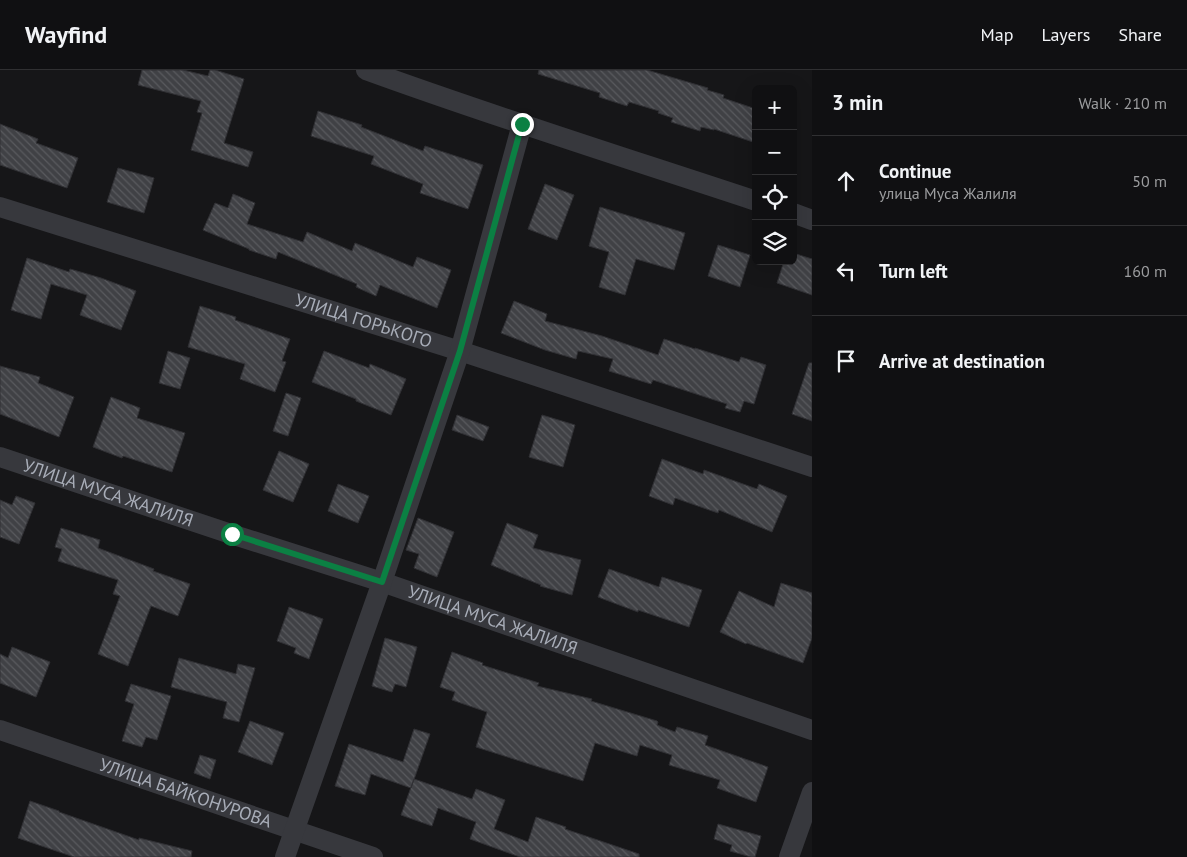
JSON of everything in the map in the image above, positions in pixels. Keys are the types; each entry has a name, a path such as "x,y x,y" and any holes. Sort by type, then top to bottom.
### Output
{"street":[{"path":"366,70 522,124 752,200"},
{"path":"285,857 382,582 460,351 522,124"},
{"name":"УЛИЦА ГОРЬКОГО","path":"0,207 460,351 812,467"},
{"path":"797,214 812,220"},
{"name":"УЛИЦА МУСА ЖАЛИЛЯ","path":"0,457 382,582 812,730"},
{"name":"УЛИЦА БАЙКОНУРОВА","path":"0,730 373,857"},
{"path":"789,857 812,792"}],"building":[{"path":"142,70 183,70 208,76 210,70 215,70 244,79 224,143 253,152 248,167 191,150 202,113 197,112 201,101 138,85"},
{"path":"539,70 647,70 708,88 707,90 724,95 723,98 752,108 752,142 714,129 701,127 700,131 671,122 673,118 658,113 659,111 629,102 627,106 599,97 600,93 538,74"},
{"path":"318,111 362,125 361,127 423,151 425,146 483,165 468,209 420,193 423,184 371,164 374,156 311,136"},
{"path":"0,124 38,139 36,143 78,158 67,188 0,165"},
{"path":"118,168 154,178 144,213 107,202"},
{"path":"545,184 574,195 557,240 528,229"},
{"path":"233,194 255,203 247,224 303,242 307,232 352,251 355,243 413,267 417,257 451,270 437,308 380,285 376,296 356,287 357,284 278,252 276,259 249,250 203,230 215,203 228,208"},
{"path":"600,207 685,233 674,270 636,259 625,295 599,287 609,252 589,246"},
{"path":"718,245 750,255 740,287 708,276"},
{"path":"797,254 812,259 812,295 777,283 783,265 797,265"},
{"path":"27,258 69,272 70,269 101,278 136,291 121,330 80,315 87,295 51,284 41,319 11,310"},
{"path":"514,301 547,314 545,321 602,336 658,355 664,339 739,362 741,357 766,365 754,404 744,401 740,412 725,408 727,404 653,380 651,384 609,371 613,359 578,351 576,359 545,350 501,333"},
{"path":"200,306 236,317 235,320 290,339 282,361 286,362 275,392 240,379 245,364 188,347"},
{"path":"168,351 190,358 180,389 159,383"},
{"path":"324,351 369,368 370,364 406,379 391,415 312,382"},
{"path":"809,363 812,363 812,421 792,414"},
{"path":"0,366 40,377 38,383 74,397 59,437 0,414"},
{"path":"286,393 301,398 288,436 273,431"},
{"path":"111,397 140,408 137,418 185,433 172,472 123,456 122,458 93,447"},
{"path":"457,415 489,427 483,441 452,430"},
{"path":"542,415 575,425 563,467 529,457"},
{"path":"279,451 309,464 293,502 263,490"},
{"path":"662,459 703,474 704,470 757,489 759,484 787,496 772,532 719,510 718,513 675,498 673,505 649,496"},
{"path":"338,484 369,496 358,523 328,511"},
{"path":"16,496 35,503 19,544 0,537 0,500 12,505"},
{"path":"418,518 454,532 437,577 414,568 419,554 406,550"},
{"path":"507,523 538,535 533,548 581,560 572,595 540,586 491,565"},
{"path":"61,528 100,540 98,548 190,584 178,616 151,606 128,666 98,654 120,596 113,594 118,580 58,561 62,549 55,547"},
{"path":"609,569 659,587 662,577 702,590 689,627 638,610 638,612 598,597"},
{"path":"781,583 812,593 812,638 803,663 746,644 720,632 739,591 774,607"},
{"path":"289,607 323,619 309,659 294,653 296,648 277,641"},
{"path":"385,638 417,647 406,687 395,684 392,692 372,686"},
{"path":"12,647 50,662 36,697 0,683 0,654 8,658"},
{"path":"452,652 483,663 482,665 539,683 537,686 592,699 591,701 657,721 657,725 675,732 677,727 708,736 705,745 768,767 756,802 717,788 720,780 669,765 672,755 640,745 637,756 595,743 583,781 476,747 487,712 452,700 455,692 440,687"},
{"path":"179,658 236,674 238,664 255,668 239,722 223,718 227,702 171,687"},
{"path":"131,684 171,696 157,740 146,737 142,747 122,741 134,704 125,701"},
{"path":"250,721 284,733 272,765 238,752"},
{"path":"414,729 430,734 411,788 371,774 365,795 335,786 349,744 403,762"},
{"path":"200,755 216,760 210,779 194,773"},
{"path":"414,779 472,799 476,789 505,800 494,829 528,842 536,817 639,854 639,857 520,857 470,839 476,822 438,808 432,826 401,815"},
{"path":"30,801 139,840 139,838 192,851 191,857 74,857 18,838"},
{"path":"718,824 761,836 755,857 730,851 732,845 714,839"}],"route":[{"path":"232,534 382,582 460,351 522,124"}]}
